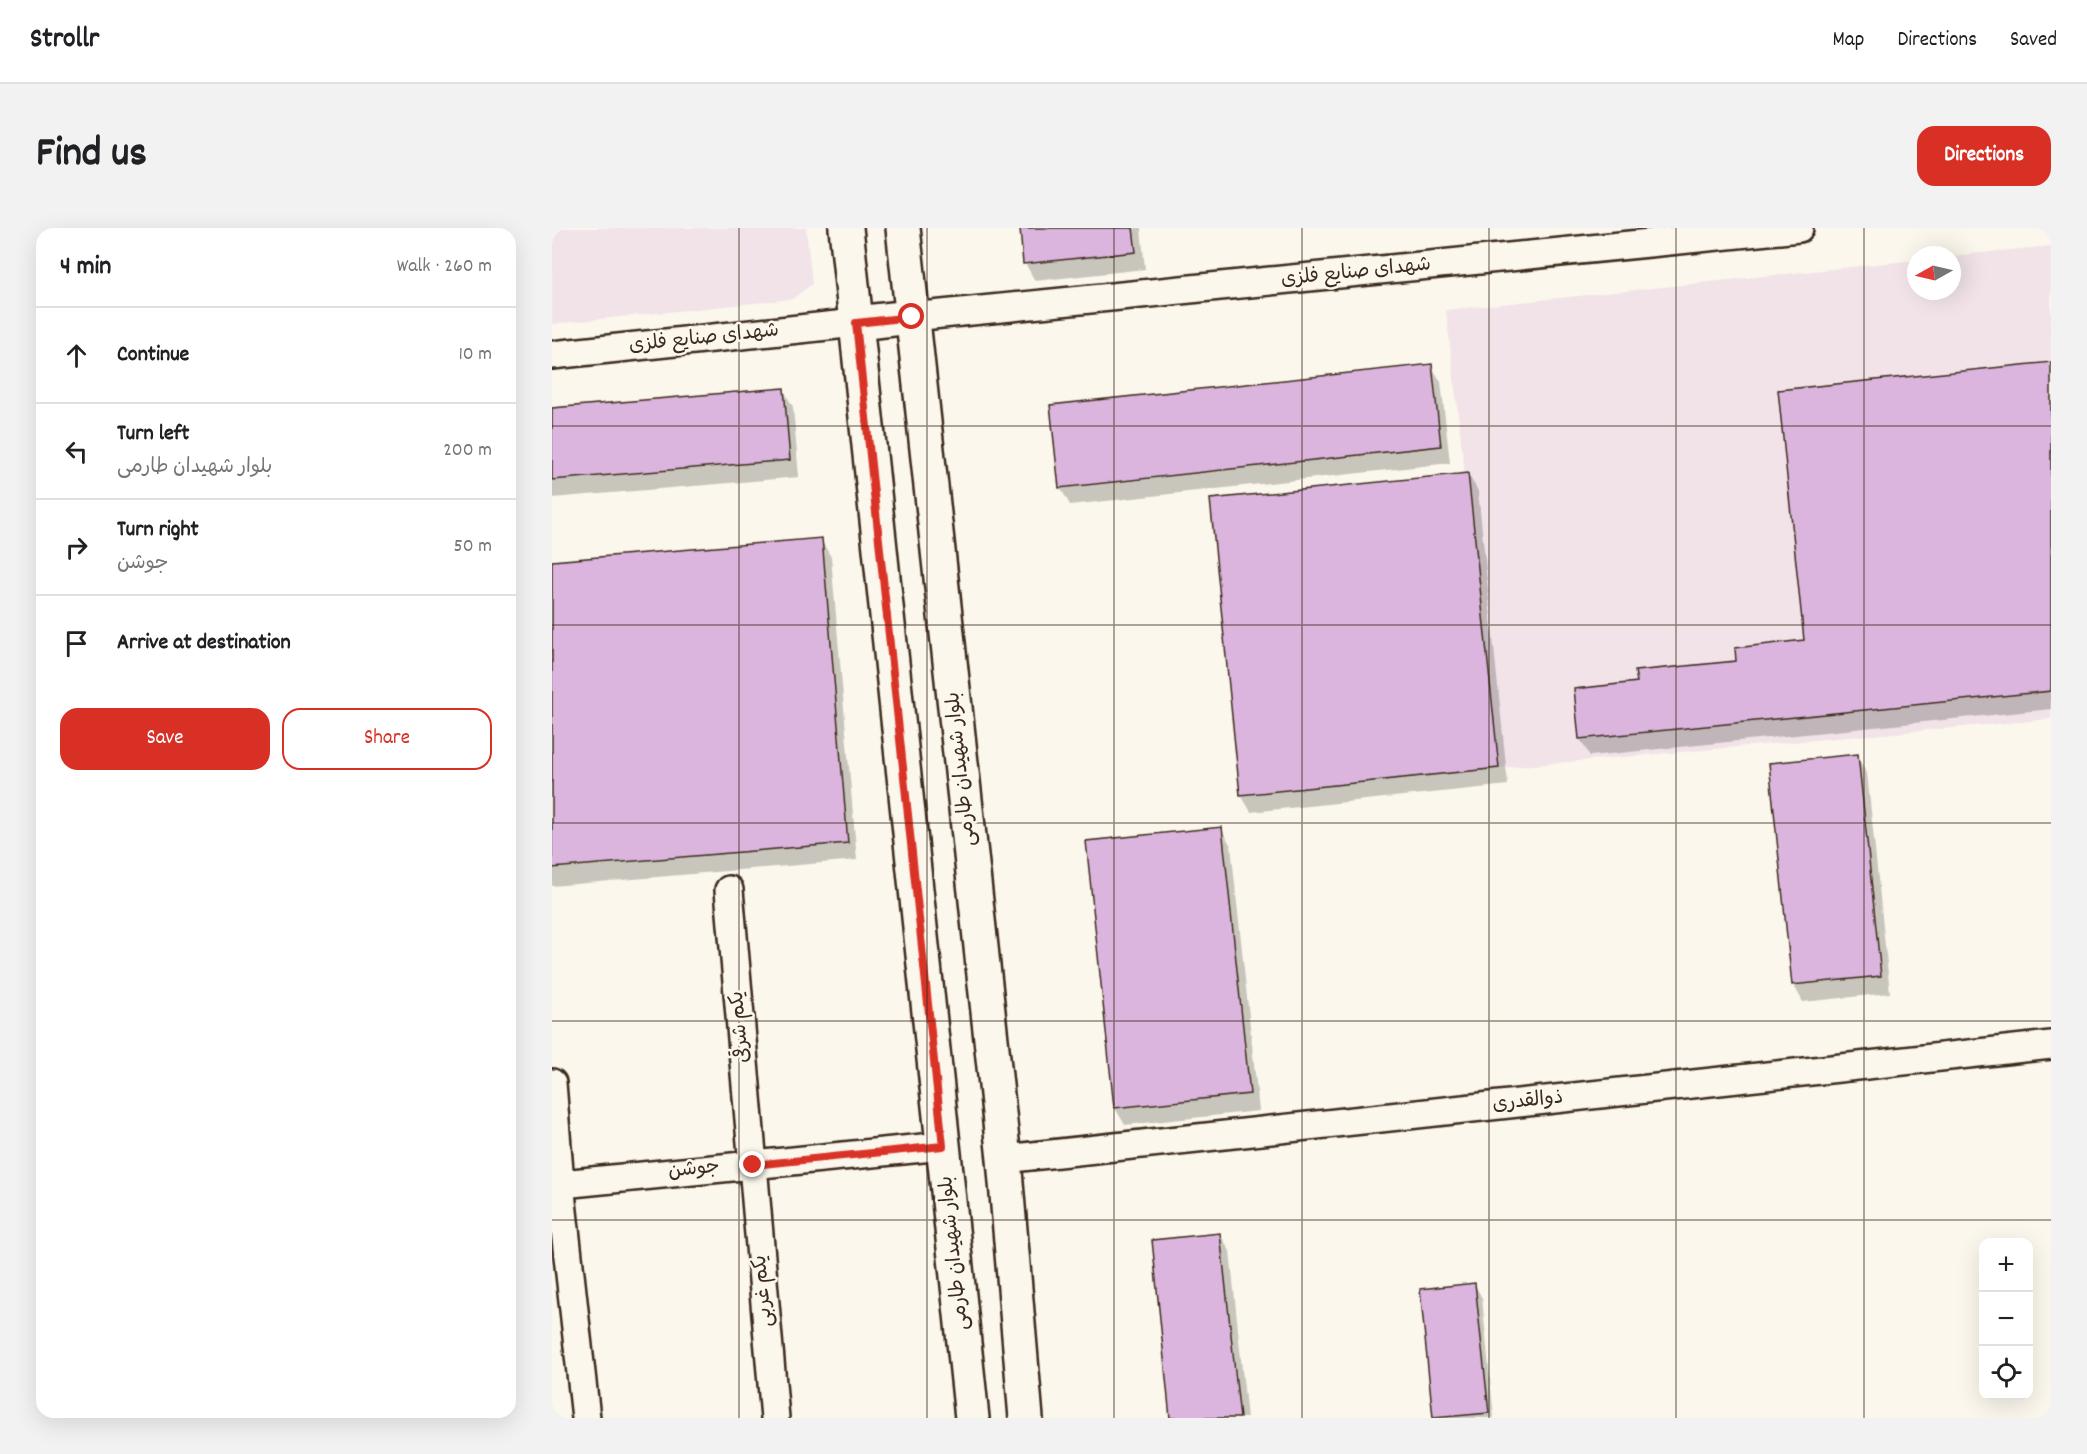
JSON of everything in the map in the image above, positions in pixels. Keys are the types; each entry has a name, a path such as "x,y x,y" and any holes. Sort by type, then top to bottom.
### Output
{"main road":[{"name":"بلوار شهیدان طارمی","path":"846,228 972,1418"},
{"name":"بلوار شهیدان طارمی","path":"903,228 1005,1159 1026,1418"},
{"path":"856,323 912,317"}],"street":[{"name":"شهدای صنایع فلزی","path":"912,317 1799,228"},
{"name":"شهدای صنایع فلزی","path":"552,355 856,323"},
{"name":"یکم شرقی","path":"729,890 753,1165"},
{"name":"ذوالقدری","path":"1005,1159 2051,1045"},
{"path":"552,1083 556,1184 586,1418"},
{"name":"جوشن","path":"556,1184 943,1146"},
{"name":"یکم غربی","path":"753,1165 776,1418"}],"shaded area":[{"path":"552,228 806,228 812,284 792,299 552,324"},
{"path":"2051,246 2051,719 1499,768 1446,310 1907,261 1907,300 1961,300 1961,255"}],"building":[{"path":"1020,228 1133,228 1136,252 1023,264"},
{"path":"2051,362 2051,691 1579,739 1574,689 1637,682 1635,671 1736,661 1735,648 1804,640 1778,390"},
{"path":"1432,364 1441,446 1059,488 1050,405"},
{"path":"784,388 790,460 552,480 552,408"},
{"path":"1468,473 1499,768 1240,795 1210,499"},
{"path":"822,538 848,843 552,868 552,561"},
{"path":"1858,754 1881,976 1792,985 1769,763"},
{"path":"1222,827 1250,1094 1114,1108 1086,841"},
{"path":"1220,1233 1240,1418 1170,1418 1152,1240"},
{"path":"1475,1283 1489,1413 1433,1418 1420,1289"}],"route":[{"path":"753,1165 943,1146 856,323 912,317"}]}
